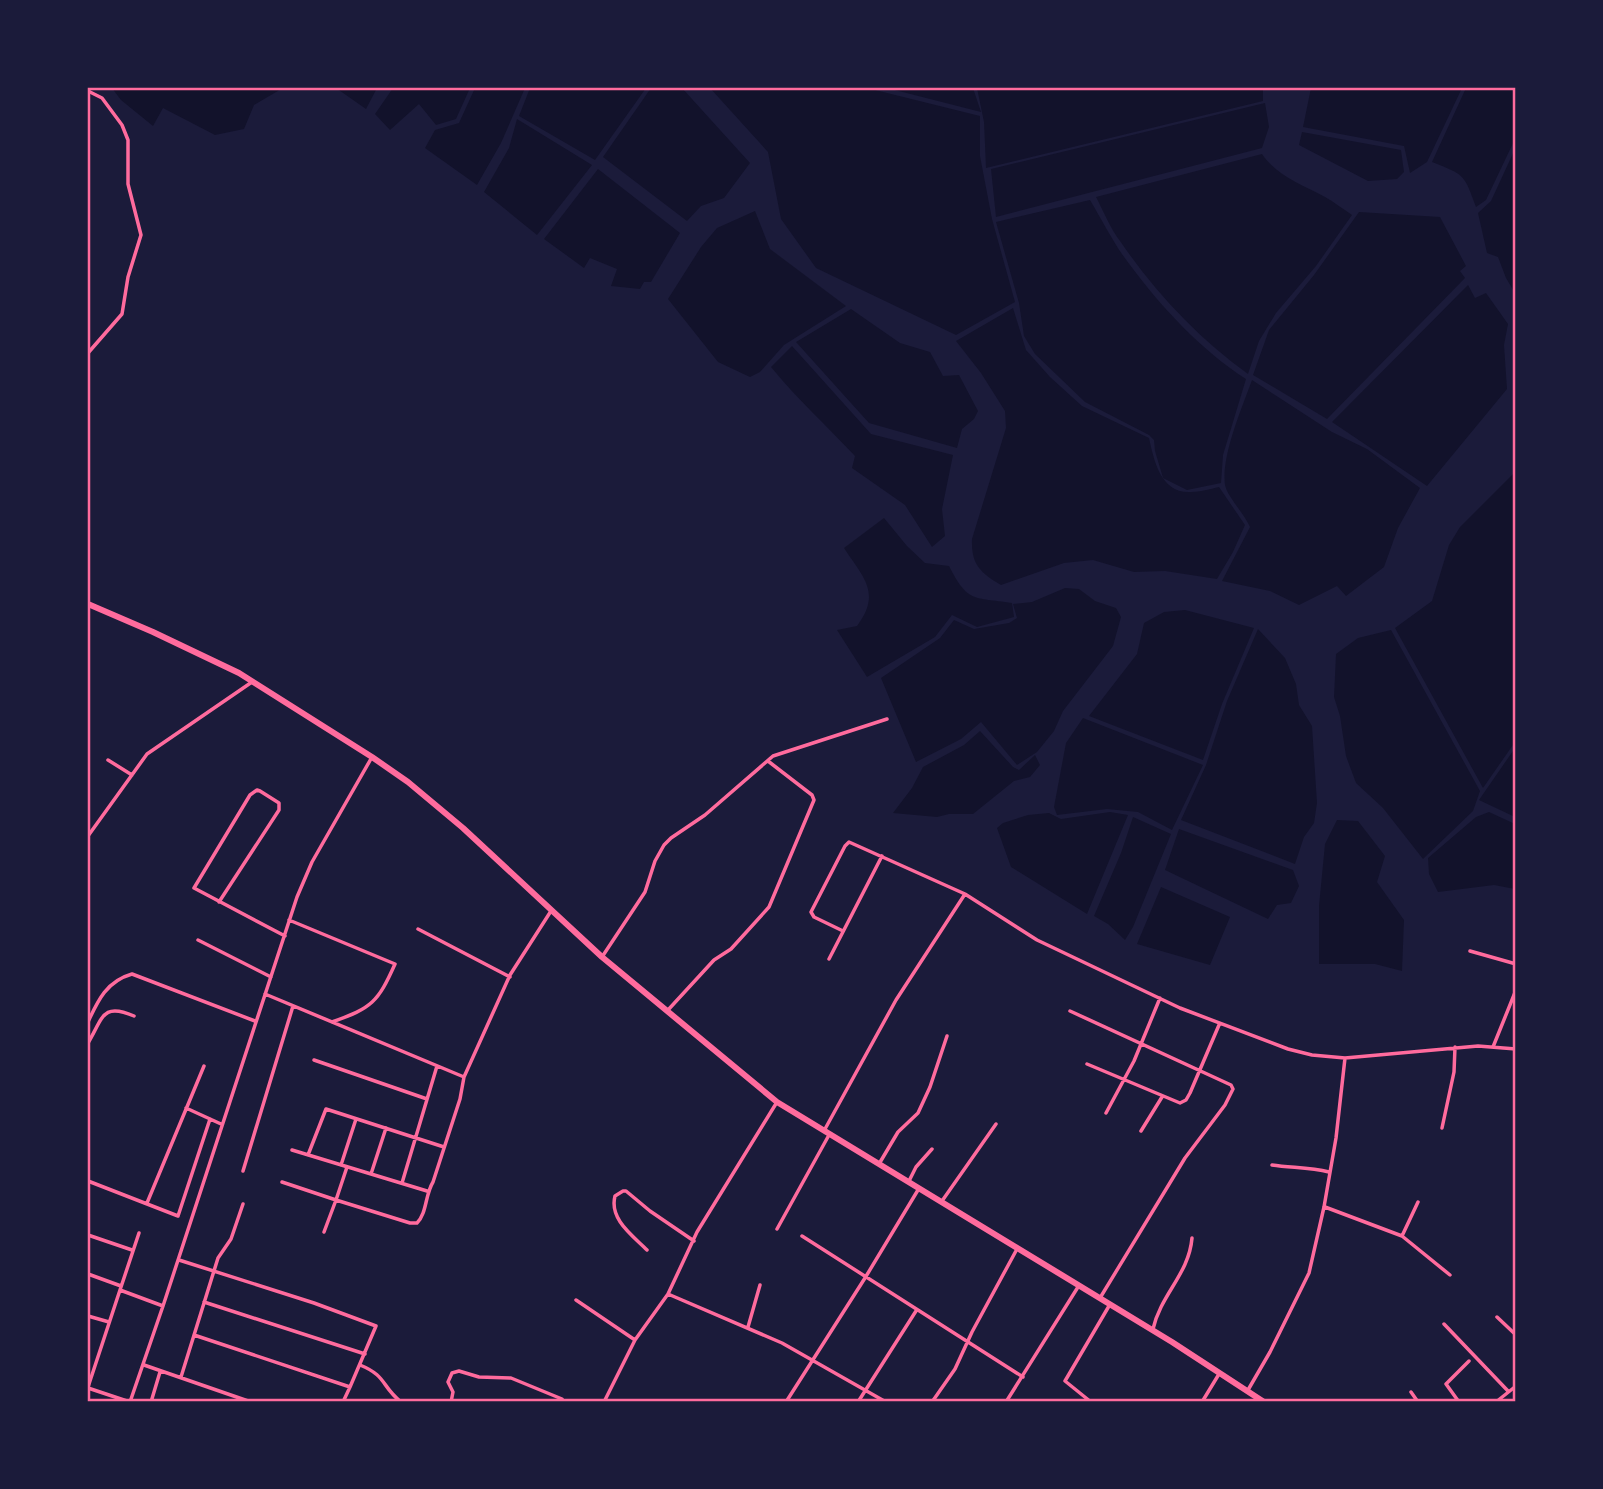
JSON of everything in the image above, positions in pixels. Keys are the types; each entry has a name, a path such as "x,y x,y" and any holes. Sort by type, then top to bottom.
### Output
{"highway":[{"path":"88,604 229,667 372,757 408,782 463,828 602,957 777,1102 1264,1402"}],"street":[{"path":"88,91 102,98 122,125 128,140 128,184 141,235 128,277 122,314 88,354"},
{"path":"88,836 131,774 152,750 253,682"},
{"path":"602,957 645,892 655,861 664,845 705,815 773,756 887,719"},
{"path":"139,1233 88,1388 130,1402 289,920 312,862 372,757"},
{"path":"108,760 131,774"},
{"path":"667,1012 714,960 731,949 769,907 814,800 768,761"},
{"path":"219,902 279,810 279,803 260,791 250,795 194,886 195,890 285,936"},
{"path":"843,932 811,915 848,843 965,894 1037,940 1160,998 1219,1024 1301,1053 1345,1058 1455,1047 1516,1049"},
{"path":"829,959 882,856"},
{"path":"777,1229 896,1000 965,894"},
{"path":"282,1182 417,1223 421,1218 427,1191 433,1182 460,1100 464,1077 510,977 551,911"},
{"path":"289,920 395,964 382,994 362,1011 332,1022"},
{"path":"418,929 510,977"},
{"path":"198,940 271,977"},
{"path":"1470,951 1516,964"},
{"path":"88,1021 101,994 112,983 132,974 255,1021"},
{"path":"1493,1047 1516,990"},
{"path":"265,994 464,1077"},
{"path":"1106,1113 1142,1043 1160,998"},
{"path":"243,1171 293,1006"},
{"path":"88,1043 112,1009 134,1016"},
{"path":"1070,1011 1200,1070 1231,1085 1233,1089 1231,1096 1185,1158 1099,1300"},
{"path":"1087,1064 1178,1103 1186,1100 1219,1024"},
{"path":"878,1165 898,1132 918,1113 947,1036"},
{"path":"1442,1128 1454,1072 1455,1047"},
{"path":"1247,1392 1309,1273 1336,1138 1345,1058"},
{"path":"314,1060 427,1099"},
{"path":"148,1203 204,1066"},
{"path":"402,1184 437,1066"},
{"path":"1141,1131 1163,1097"},
{"path":"604,1402 635,1340 668,1294 694,1241 777,1102"},
{"path":"186,1108 221,1124"},
{"path":"308,1155 326,1109 444,1147"},
{"path":"341,1165 356,1118"},
{"path":"88,1181 178,1216 210,1119"},
{"path":"940,1203 996,1124"},
{"path":"371,1174 386,1128"},
{"path":"908,1183 916,1167 932,1149"},
{"path":"292,1150 427,1191"},
{"path":"1272,1165 1294,1168 1307,1166 1329,1172"},
{"path":"324,1232 347,1167"},
{"path":"786,1402 918,1189"},
{"path":"647,1250 613,1211 615,1196 623,1191 694,1241"},
{"path":"1402,1236 1418,1202"},
{"path":"181,1377 213,1272 221,1251 231,1239 243,1204"},
{"path":"1324,1207 1402,1236 1450,1275"},
{"path":"88,1235 132,1250"},
{"path":"803,1236 916,1311 1023,1377"},
{"path":"1152,1331 1159,1307 1190,1256 1192,1238"},
{"path":"932,1402 955,1369 1017,1249"},
{"path":"178,1260 374,1324 376,1329 343,1402"},
{"path":"88,1275 163,1306"},
{"path":"748,1328 760,1285"},
{"path":"1006,1402 1078,1287"},
{"path":"668,1294 812,1358 886,1402"},
{"path":"576,1300 635,1340"},
{"path":"204,1301 365,1354"},
{"path":"1091,1402 1065,1381 1109,1306"},
{"path":"858,1402 916,1311"},
{"path":"88,1316 109,1322"},
{"path":"1497,1317 1516,1335"},
{"path":"1444,1324 1508,1391"},
{"path":"194,1335 350,1387"},
{"path":"1459,1402 1446,1384 1469,1362"},
{"path":"144,1365 251,1402"},
{"path":"360,1365 381,1376 387,1388 401,1402"},
{"path":"451,1402 453,1392 448,1382 452,1373 459,1371 479,1377 511,1378 562,1399"},
{"path":"150,1402 160,1372"},
{"path":"1202,1402 1219,1374"},
{"path":"1496,1402 1516,1385"},
{"path":"1411,1392 1418,1402"}],"shaded area":[{"path":"112,88 283,88 254,105 244,129 215,135 163,108 153,126 121,100"},
{"path":"336,88 377,88 366,109"},
{"path":"393,88 470,88 456,119 436,125 419,104 390,130 375,114"},
{"path":"475,88 525,88 501,143 477,185 425,148 435,130 459,123"},
{"path":"530,88 646,88 595,160 519,116"},
{"path":"651,88 682,88 750,163 724,198 701,206 687,221 603,157"},
{"path":"710,88 867,88 980,116 980,156 992,219 1015,302 956,335 816,268 781,219 768,152"},
{"path":"887,88 973,88 981,112"},
{"path":"977,88 1263,88 1263,101 986,168 984,122"},
{"path":"1311,88 1462,88 1427,162 1410,173 1404,146 1303,127"},
{"path":"1466,88 1515,88 1515,139 1486,200 1476,207 1462,177 1432,162"},
{"path":"1265,103 1269,127 1262,148 996,217 991,169"},
{"path":"517,119 592,165 537,235 484,192 509,148"},
{"path":"1302,132 1401,150 1404,172 1397,179 1368,181 1299,145"},
{"path":"1515,149 1515,293 1498,257 1487,253 1478,213 1491,201"},
{"path":"1262,154 1282,174 1352,215 1316,266 1276,313 1259,341 1248,374 1195,330 1163,296 1116,236 1096,197"},
{"path":"598,169 680,233 651,282 644,282 640,289 611,286 617,269 590,258 584,268 544,239"},
{"path":"1090,200 1119,250 1155,297 1198,342 1246,379 1223,455 1221,483 1187,490 1163,478 1154,440 1085,402 1035,354 1024,336 1019,303 996,222"},
{"path":"755,211 770,249 846,306 784,345 760,372 750,377 718,362 668,299 701,247 717,228"},
{"path":"1359,212 1440,217 1466,266 1460,271 1465,278 1327,419 1253,375 1269,330 1314,275"},
{"path":"1468,285 1475,298 1486,293 1508,324 1504,345 1507,389 1427,486 1332,422"},
{"path":"1013,308 1026,350 1050,377 1082,406 1149,438 1157,466 1172,488 1191,492 1219,487 1245,525 1217,579 1165,571 1134,572 1093,560 1064,563 1001,585 978,567 973,555 972,539 1006,428 1005,411 981,373 956,341"},
{"path":"851,309 900,343 930,352 943,376 959,375 978,411 974,419 962,429 957,448 869,423 796,342"},
{"path":"792,346 871,434 953,455 942,509 945,536 932,547 905,505 852,468 855,456 771,367"},
{"path":"1252,380 1332,432 1367,449 1420,488 1398,528 1384,567 1346,596 1337,586 1299,605 1270,591 1222,581 1250,527 1226,489 1225,473 1233,432"},
{"path":"1515,472 1515,742 1483,788 1395,628 1432,601 1449,545 1460,527"},
{"path":"884,518 925,563 949,566 961,587 973,596 1012,603 1014,617 977,627 952,615 935,637 867,677 837,630 857,626 868,604 869,594 863,577 844,548"},
{"path":"1065,588 1079,589 1095,601 1116,608 1121,617 1113,646 1063,711 1054,731 1037,752 1017,765 981,722 961,739 916,762 881,678 940,638 954,620 974,629 1009,623 1017,618 1013,604 1032,602"},
{"path":"1185,610 1254,628 1222,704 1203,760 1089,716 1137,654 1144,623 1164,612"},
{"path":"1258,629 1285,658 1296,684 1299,705 1312,726 1317,803 1314,823 1304,837 1295,864 1181,820 1206,765 1227,701"},
{"path":"1391,630 1480,791 1473,811 1423,859 1383,808 1356,783 1346,756 1334,697 1336,654 1358,638"},
{"path":"1083,718 1203,765 1172,830 1138,812 1107,809 1057,815 1054,807 1066,743"},
{"path":"980,731 1013,767 1019,770 1035,755 1040,765 1030,777 1014,781 973,814 937,817 893,813 912,788 923,767 964,745"},
{"path":"1515,748 1515,817 1479,800"},
{"path":"1110,812 1128,815 1087,914 1011,867 997,828 1003,823 1028,815 1049,813 1061,819"},
{"path":"1489,812 1515,824 1515,889 1494,885 1438,892 1429,874 1428,858 1476,817"},
{"path":"1133,817 1171,834 1133,927 1125,940 1108,924 1094,916"},
{"path":"1337,820 1358,821 1385,856 1377,882 1404,920 1402,971 1375,964 1319,964 1319,906 1325,844"},
{"path":"1179,829 1293,870 1299,886 1291,903 1277,905 1268,919 1165,870"},
{"path":"1161,887 1230,917 1210,965 1137,944"}]}
